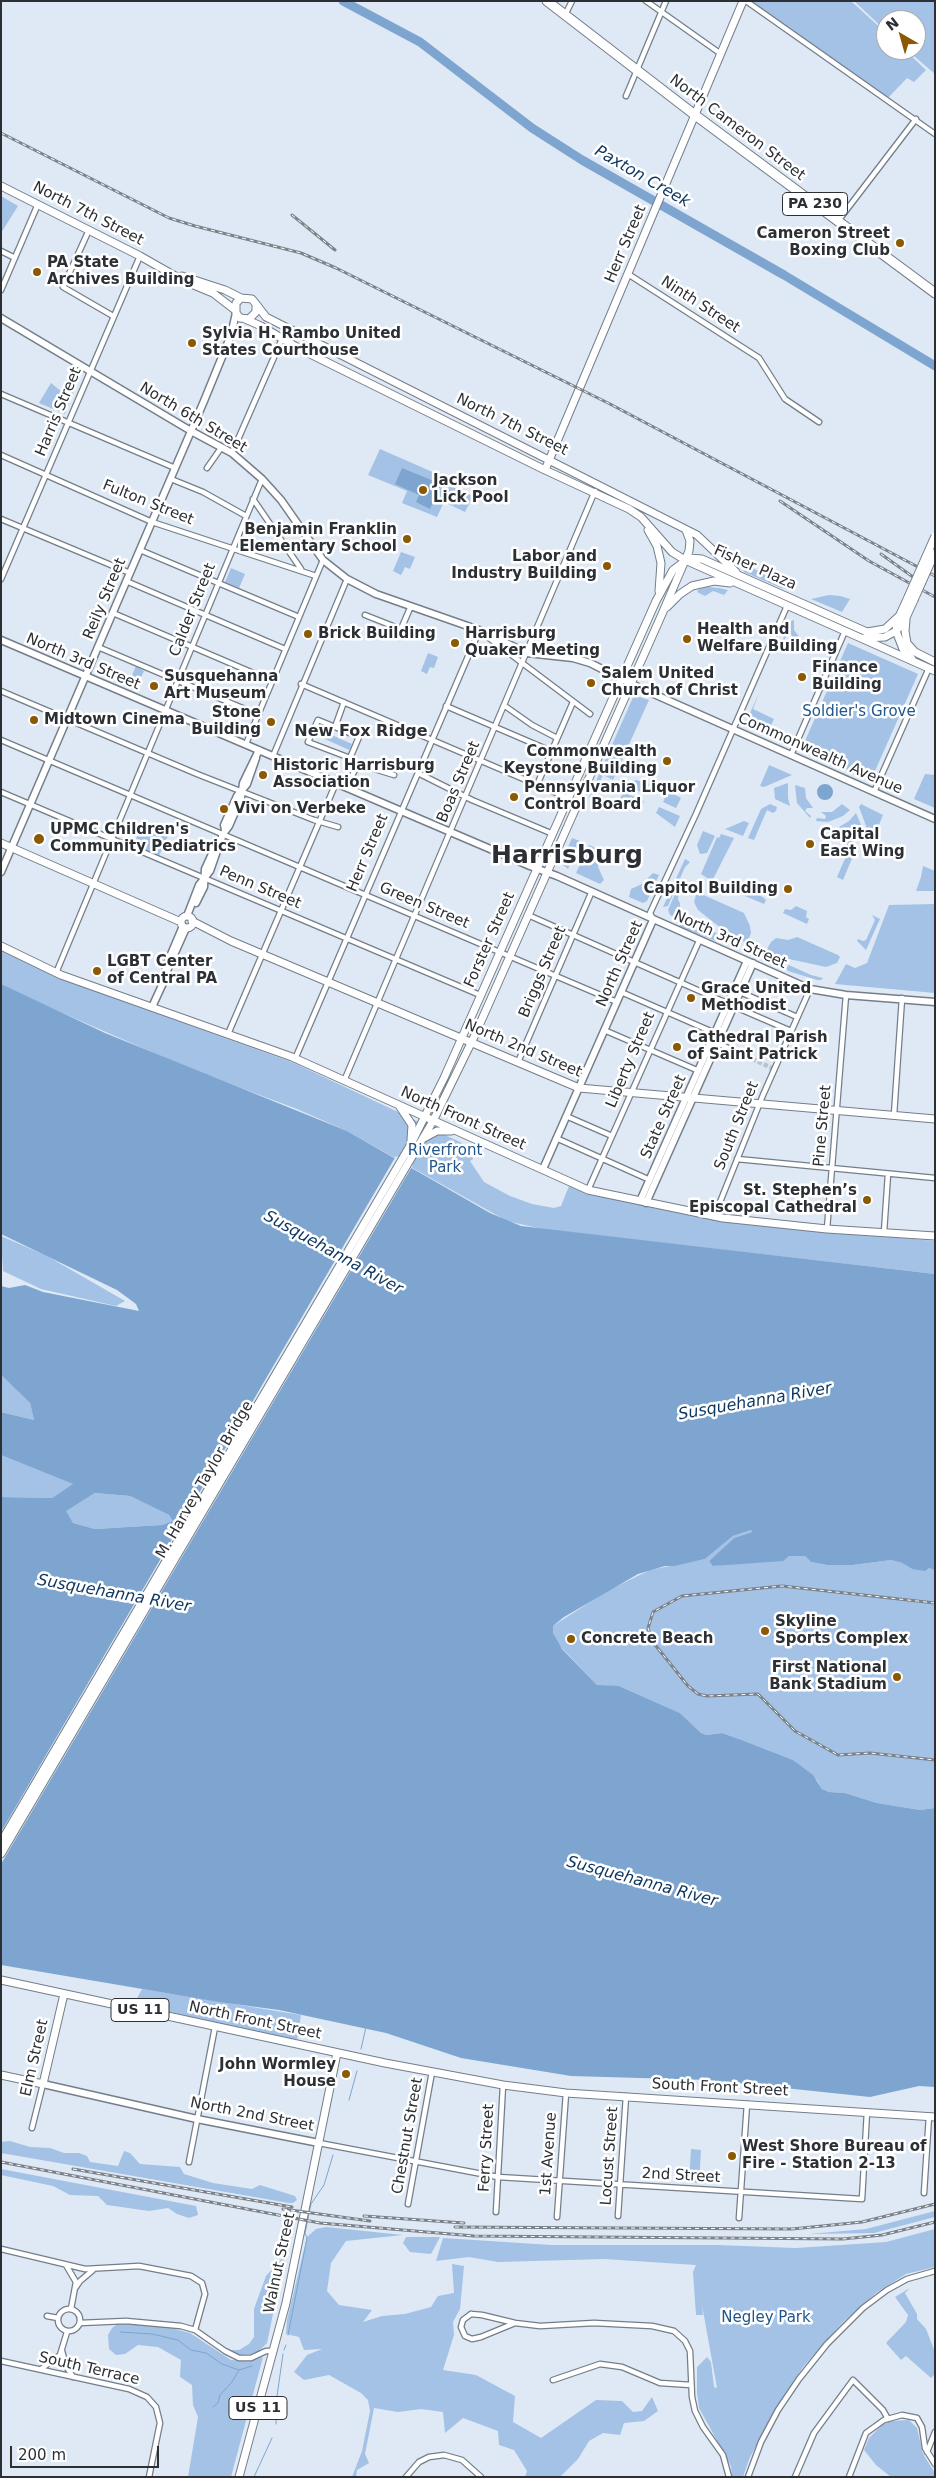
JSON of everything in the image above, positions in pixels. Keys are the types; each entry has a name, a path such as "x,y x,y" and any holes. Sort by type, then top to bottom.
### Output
{"highway":[{"name":"North Cameron Street","path":"547,1 695,115 935,294"}],"main road":[{"name":"Herr Street","path":"545,470 745,1"},
{"name":"North 7th Street","path":"1,186 140,256 184,281 213,293 244,319 282,339 545,470 595,491 635,513 672,552 685,560"},
{"name":"North 7th Street","path":"162,268 241,298 249,298 266,317 702,538 725,562 749,580"},
{"path":"235,311 236,303 241,298"},
{"path":"244,319 254,315 256,304"},
{"name":"Reily Street","path":"1,872 191,431 231,335 235,311"},
{"name":"North 6th Street","path":"1,318 191,431 232,453 262,479 281,500 323,560 347,579 376,594 478,630 527,653"},
{"name":"Reily Street","path":"231,335 244,319"},
{"path":"282,339 288,327"},
{"path":"635,513 645,526 659,555 661,578 656,601"},
{"name":"Forster Street","path":"433,1121 510,957 662,614 690,546 686,530"},
{"path":"855,636 879,639 896,631 935,536"},
{"path":"911,598 935,553"},
{"name":"Fisher Plaza","path":"685,560 692,558 702,559 867,632 885,629 903,616"},
{"name":"Forster Street","path":"425,1117 656,601 673,570 685,560"},
{"name":"Fisher Plaza","path":"685,560 855,636"},
{"path":"662,614 680,594 699,583 722,582 742,586"},
{"path":"903,616 907,643 916,652 935,662"},
{"path":"896,631 903,649 919,664"},
{"path":"855,636 932,670"},
{"name":"North 3rd Street","path":"1,640 246,744 258,753 273,756 592,891 810,990 846,995 935,1002"},
{"name":"Commonwealth Avenue","path":"527,653 573,658 622,678 935,819"},
{"path":"153,1004 153,996 166,974 166,966 204,887 205,869 217,843 223,835 224,825 233,804 242,791 243,783 258,753"},
{"name":"North 2nd Street","path":"1,843 579,1088 935,1119"},
{"name":"North Street","path":"542,1169 654,920"},
{"name":"North Front Street","path":"1,946 56,973 153,1004 295,1058 344,1082 588,1190 714,1217 827,1229 935,1236"},
{"name":"State Street","path":"643,1202 690,1098 715,1033 740,992 750,962"},
{"name":"State Street","path":"643,1202 650,1180 717,1043 750,962"},
{"path":"398,1105 412,1125 415,1144 434,1132 455,1130"},
{"name":"M. Harvey Taylor Bridge","path":"415,1144 425,1117"},
{"name":"M. Harvey Taylor Bridge","path":"1,1842 408,1155 433,1121"},
{"name":"M. Harvey Taylor Bridge","path":"1,1854 408,1155"},
{"name":"North Front Street","path":"1,1980 336,2053 503,2085"},
{"name":"Elm Street","path":"43,2084 64,1994"},
{"name":"Walnut Street","path":"239,2477 291,2280 336,2053"},
{"name":"North 2nd Street","path":"1,2075 197,2119 318,2143"},
{"name":"South Front Street","path":"503,2085 566,2093 932,2117"}],"street":[{"path":"565,15 572,1"},
{"path":"646,1 721,54"},
{"path":"626,96 666,1"},
{"path":"745,1 935,134"},
{"path":"838,221 916,119"},
{"path":"1,290 38,204"},
{"path":"89,230 63,286 114,316"},
{"path":"1,251 15,258"},
{"name":"Harris Street","path":"1,579 140,256"},
{"name":"Ninth Street","path":"628,274 759,358 785,399 819,422"},
{"path":"232,453 282,339"},
{"path":"1,394 175,468"},
{"path":"207,468 222,448"},
{"name":"Fulton Street","path":"1,455 152,522 316,576"},
{"path":"171,478 203,492 246,516"},
{"name":"Calder Street","path":"56,973 129,794 262,479"},
{"name":"Boas Street","path":"344,1082 482,761 595,491"},
{"path":"254,499 302,570"},
{"path":"1,519 130,574"},
{"path":"140,550 299,617"},
{"path":"246,744 323,560"},
{"path":"273,756 347,579"},
{"path":"126,582 285,649"},
{"path":"365,615 402,629 411,606"},
{"name":"North Street","path":"654,920 650,913 787,606"},
{"path":"113,613 192,645 272,681"},
{"name":"North 6th Street","path":"478,630 590,714"},
{"name":"Herr Street","path":"295,1058 478,630"},
{"path":"791,755 844,632"},
{"path":"98,647 259,714"},
{"path":"874,792 932,670"},
{"path":"302,684 568,798"},
{"path":"1,691 242,791 338,828"},
{"path":"335,727 344,702"},
{"path":"537,785 573,702"},
{"path":"446,706 552,751"},
{"path":"505,706 532,725 557,738"},
{"path":"318,720 335,727 359,737 350,758 308,742 318,720"},
{"name":"Green Street","path":"1,740 617,1002"},
{"path":"346,787 356,768 365,766 394,775"},
{"path":"418,773 466,797 552,834"},
{"path":"228,1034 336,783"},
{"name":"Penn Street","path":"1,792 480,996"},
{"name":"Briggs Street","path":"518,1062 592,891"},
{"path":"528,915 791,1031"},
{"name":"Liberty Street","path":"588,1190 666,1011 699,941"},
{"name":"South Street","path":"714,1217 760,1103 810,990"},
{"path":"622,992 715,1033"},
{"path":"740,992 797,1017"},
{"name":"Pine Street","path":"827,1229 846,995"},
{"path":"894,1116 902,998"},
{"path":"604,1030 699,1071"},
{"path":"717,1043 746,1056"},
{"path":"566,1116 612,1136"},
{"path":"556,1138 650,1180"},
{"path":"737,1159 935,1178"},
{"path":"884,1232 888,1174"},
{"path":"189,2162 215,2027"},
{"name":"Chestnut Street","path":"408,2204 432,2072"},
{"name":"Elm Street","path":"32,2128 43,2084"},
{"name":"Ferry Street","path":"496,2212 503,2085"},
{"name":"1st Avenue","path":"557,2217 566,2093"},
{"name":"Locust Street","path":"618,2216 626,2096"},
{"path":"739,2218 747,2104"},
{"name":"2nd Street","path":"498,2177 862,2199 867,2112"},
{"path":"924,2193 932,2117"},
{"name":"North 2nd Street","path":"318,2143 498,2177"},
{"path":"1,2249 94,2270 121,2266 139,2266 184,2273 195,2277 202,2284 206,2294 195,2330"},
{"path":"66,2265 74,2277 76,2288"},
{"path":"71,2309 76,2288 80,2281 94,2270"},
{"path":"748,2477 761,2442 778,2410 799,2378 827,2344 863,2308 887,2290 907,2279 935,2271"},
{"path":"71,2309 80,2316 80,2323 74,2331 67,2332 59,2327 58,2318 61,2312 71,2309"},
{"path":"515,2323 474,2339 465,2336 461,2327 463,2320 471,2314 515,2323 546,2326 594,2323 669,2329 680,2336 690,2351 691,2385 697,2416 723,2455 728,2477"},
{"path":"48,2316 58,2318"},
{"path":"80,2323 140,2321 181,2326 195,2330 239,2358 251,2358 273,2350"},
{"path":"39,2370 56,2359 67,2332"},
{"path":"61,2350 66,2366 73,2377"},
{"name":"South Terrace","path":"1,2361 139,2392 156,2407 160,2427 149,2477"},
{"path":"552,2380 600,2364 622,2367 660,2383 691,2385"},
{"path":"795,2477 814,2433 854,2380 888,2419"},
{"path":"849,2477 864,2435 876,2424 888,2419 908,2415 916,2417 922,2427 927,2452 935,2464"},
{"path":"927,2452 935,2432"},
{"path":"406,2477 419,2462 429,2457 444,2454 462,2460 481,2477"}],"green space":[{"path":"750,1 851,1 876,24 876,60 916,60 926,70 914,82 907,78 888,98"},
{"path":"854,1 935,1 935,74 919,60 926,60 926,10 876,10 876,22"},
{"path":"1,196 18,206 1,233"},
{"path":"51,383 62,392 65,386 74,390 65,414 39,403"},
{"path":"380,449 453,481 451,486 473,496 465,512 444,502 437,517 402,503 407,491 368,475"},
{"path":"401,552 415,557 410,569 405,567 401,575 393,571"},
{"path":"747,565 793,590 781,588 744,572 743,568"},
{"path":"231,568 245,574 239,588 225,582"},
{"path":"708,587 728,590 724,595 713,591 705,596 697,592 699,589"},
{"path":"829,595 850,599 842,612 811,599"},
{"path":"794,620 794,630 805,644 791,638 792,635 788,633 777,653 791,621"},
{"name":"Soldier's Grove","path":"848,643 918,674 871,780 801,750"},
{"path":"428,653 438,657 434,668 430,667 427,674 421,671"},
{"path":"136,666 144,671 135,690 127,687"},
{"path":"760,691 753,709 774,719 768,731 763,732 745,724"},
{"path":"634,695 649,700 613,780 603,775 592,799 589,797"},
{"path":"316,728 352,744 349,750 314,734"},
{"path":"769,765 792,775 764,787 760,786"},
{"path":"925,774 935,775 935,808 914,799"},
{"path":"636,780 649,784 645,794 625,785"},
{"path":"788,783 790,806 775,799 774,788"},
{"path":"795,785 805,788 806,798 813,808 807,808 805,811 811,816 810,818 797,803"},
{"path":"668,791 681,798 676,808 663,802"},
{"path":"623,792 644,801 640,808 619,802"},
{"path":"770,804 777,807 776,811 773,813 767,810 754,840 748,838 761,809"},
{"path":"842,804 850,810 843,816 828,822 816,821 817,818 825,819 826,816 821,812 832,812"},
{"path":"861,804 883,815 874,837 869,834 859,807"},
{"path":"659,807 680,816 675,827 656,813"},
{"path":"856,813 862,827 854,834 839,827 849,821"},
{"path":"744,821 749,823 743,836 725,829"},
{"path":"141,829 154,834 156,831 168,836 159,856 133,844"},
{"path":"703,831 715,836 707,853 700,854 697,845"},
{"path":"721,834 734,838 712,881 701,874 717,837 719,838"},
{"path":"572,838 580,841 568,869 561,863"},
{"path":"847,838 853,841 856,849 843,880 837,877 850,847 844,843"},
{"path":"589,845 600,850 598,867 604,880 600,884 576,873"},
{"path":"685,859 690,862 685,867 668,906 663,907"},
{"path":"923,866 935,871 935,891 916,891"},
{"path":"653,873 659,875 647,901 643,903 629,897 631,889 642,884"},
{"path":"679,885 678,900 680,912 674,917 670,915 668,910"},
{"path":"749,885 761,890 760,895 766,900 764,904 738,893 740,888 746,889"},
{"path":"699,893 744,913 751,933 747,943 743,941 741,945 736,943 726,932 698,910 694,902 696,895"},
{"path":"935,904 935,993 835,984 846,964 855,968 867,963 889,905"},
{"path":"796,906 807,911 806,917 809,919 807,924 783,913 785,909 791,910"},
{"path":"682,910 695,923 720,935 722,939 718,942 679,926 682,923 680,920 677,923 671,920 680,917"},
{"path":"872,915 880,919 866,950 857,941 858,939 866,940 875,920"},
{"path":"797,937 838,955 840,957 837,963 826,967 789,959 777,959 774,961 769,957 771,953 766,951 771,942 776,938 788,940"},
{"name":"Riverfront Park","path":"1,950 59,978 294,1063 398,1112 466,1145 472,1154 473,1159 470,1161 484,1182 510,1196 532,1204 554,1208 561,1206 569,1186 584,1192 721,1221 935,1241 935,1274 542,1229 507,1221 347,1131 297,1109 193,1070 19,994 1,984"},
{"path":"789,965 823,978 817,980 788,971 786,968"},
{"path":"1,1236 47,1256 125,1301 116,1306 41,1289 3,1271"},
{"path":"1,1375 30,1403 34,1420 1,1412"},
{"path":"1,1455 74,1484 52,1498 1,1497"},
{"path":"95,1493 130,1496 169,1515 174,1521 162,1525 95,1529 73,1523 65,1511"},
{"path":"751,1530 752,1532 734,1538 709,1561 714,1566 789,1556 805,1556 811,1562 827,1565 853,1565 891,1560 902,1563 912,1569 934,1568 935,1808 920,1810 877,1803 845,1793 829,1792 822,1789 817,1780 793,1760 722,1733 707,1735 701,1733 680,1713 619,1686 598,1686 558,1644 553,1633 553,1626 607,1591 650,1570 705,1559 733,1536"},
{"path":"142,1989 301,2015 297,2041 134,2004"},
{"path":"10,2141 30,2147 50,2148 64,2153 79,2153 87,2156 90,2162 118,2166 124,2151 130,2153 140,2164 180,2167 184,2174 213,2183 252,2189 260,2185 295,2196 297,2200 289,2203 1,2153 1,2142"},
{"path":"691,2149 701,2150 699,2183 689,2182"},
{"path":"1,2169 196,2206 198,2215 189,2218 177,2214 168,2208 149,2211 107,2205 98,2196 70,2195 53,2186 1,2175"},
{"path":"935,2211 935,2217 874,2233 809,2234 866,2229"},
{"path":"326,2227 403,2235 346,2241 331,2263 327,2291 339,2305 372,2310 363,2322 382,2316 405,2314 431,2307 438,2296 454,2293 452,2264 464,2266 460,2309 453,2322 454,2335 443,2370 476,2375 515,2396 513,2422 541,2438 596,2400 622,2401 633,2412 642,2411 652,2397 658,2411 644,2421 624,2423 620,2435 603,2433 589,2441 578,2459 560,2477 525,2477 527,2471 514,2450 499,2445 498,2431 463,2418 445,2433 443,2412 421,2409 398,2412 374,2408 365,2454 369,2463 357,2470 356,2477 352,2477 362,2451 370,2411 368,2400 361,2393 329,2375 304,2380 294,2372 307,2355 322,2349 304,2350 299,2337 286,2334 287,2320 307,2237 316,2229"},
{"name":"Negley Park","path":"935,2229 935,2267 906,2274 876,2293 843,2322 803,2367 787,2391 750,2457 743,2477 732,2477 731,2466 699,2408 697,2367 707,2357 711,2362 714,2387 717,2388 702,2305 703,2315 696,2315 693,2272 696,2265 604,2259 498,2262 469,2257 436,2261 443,2238 551,2245 717,2245 796,2248 886,2242"},
{"path":"406,2237 440,2237 431,2254 410,2252 403,2243"},
{"path":"285,2255 267,2343 259,2351 251,2354 239,2355 227,2350 239,2350 249,2344 254,2337 254,2309 266,2276"},
{"path":"910,2288 905,2293 917,2314 917,2319 926,2329 935,2352 935,2374 931,2378 906,2356 901,2360 886,2343 906,2322 908,2315 895,2297"},
{"path":"119,2323 171,2328 190,2333 231,2360 248,2361 263,2357 231,2477 188,2477 198,2417 193,2405 192,2385 180,2377 181,2360 158,2347 138,2345 125,2354 116,2355 109,2349 108,2335 112,2328"},
{"path":"909,2420 917,2428 923,2454 935,2473 935,2477 891,2477 876,2465 864,2450 869,2438 883,2424 892,2421"}],"water":[{"name":"Jackson Lick Pool","path":"402,468 441,484 430,509 416,502 419,495 395,484"},
{"path":"825,784 833,792 825,800 817,792"},
{"name":"Susquehanna River","path":"1,984 105,1033 347,1131 490,1213 521,1226 935,1274 935,1570 929,1568 925,1571 912,1569 902,1563 891,1560 853,1565 827,1565 811,1562 805,1556 789,1556 783,1561 713,1566 709,1561 734,1538 752,1532 751,1530 733,1536 705,1559 674,1566 665,1566 638,1574 564,1617 553,1626 553,1633 562,1649 597,1685 619,1686 680,1713 701,1733 707,1735 722,1733 793,1760 813,1775 822,1789 829,1792 845,1793 877,1803 920,1810 935,1808 935,2087 919,2086 870,2097 709,2080 571,2076 461,2058 386,2033 279,2010 219,2002 1,1965 1,1497 52,1498 73,1484 1,1455 1,1412 34,1420 30,1403 1,1375 1,1286 9,1288 25,1285 43,1292 139,1311 136,1304 117,1290 1,1234","holes":["95,1493 130,1496 169,1515 173,1521 162,1525 95,1529 73,1523 66,1511"]}],"pier":[{"path":"396,1156 413,1165 1,1864 1,1832"}],"waterway":[{"name":"Paxton Creek","path":"343,1 420,42 532,128 582,160 784,275 935,366"},
{"path":"361,2049 366,2027"},
{"path":"349,2100 357,2071"},
{"path":"288,2335 307,2238 305,2233 311,2204 324,2185 333,2155"},
{"path":"120,2332 152,2334 178,2340 191,2350 206,2353 222,2364 239,2370 252,2366"},
{"path":"284,2350 286,2345"},
{"path":"276,2424 277,2396 283,2354"},
{"path":"213,2407 218,2403 220,2395 232,2382 239,2370"},
{"path":"254,2477 272,2438"}],"tunnel":[{"path":"746,1056 774,1069"}],"railway":[{"path":"1,133 169,218 301,253 336,268 610,404 935,576"},
{"path":"292,215 335,250"},
{"path":"780,501 869,561 935,597"},
{"path":"881,554 920,582"},
{"path":"935,1603 782,1586 682,1596 653,1612 648,1628 652,1641 688,1686 698,1694 707,1696 758,1694 795,1731 838,1755 870,1753 935,1760"},
{"path":"1,2162 320,2223 474,2236 843,2239 882,2235 935,2222"},
{"path":"73,2169 292,2207"},
{"path":"455,2227 792,2229 862,2222 935,2204"},
{"path":"283,2209 370,2221"},
{"path":"364,2216 464,2223"}],"place":[{"name":"Cameron Street Boxing Club","path":"900,243"},
{"name":"PA State Archives Building","path":"37,272"},
{"name":"Sylvia H. Rambo United States Courthouse","path":"192,343"},
{"name":"Jackson Lick Pool","path":"423,490"},
{"name":"Benjamin Franklin Elementary School","path":"407,539"},
{"name":"Labor and Industry Building","path":"607,566"},
{"name":"Brick Building","path":"308,634"},
{"name":"Health and Welfare Building","path":"687,639"},
{"name":"Harrisburg Quaker Meeting","path":"455,643"},
{"name":"Finance Building","path":"802,677"},
{"name":"Salem United Church of Christ","path":"591,683"},
{"name":"Susquehanna Art Museum","path":"154,686"},
{"name":"Midtown Cinema","path":"34,720"},
{"name":"Stone Building","path":"271,722"},
{"name":"Commonwealth Keystone Building","path":"667,761"},
{"name":"Historic Harrisburg Association","path":"263,775"},
{"name":"Pennsylvania Liquor Control Board","path":"514,797"},
{"name":"Vivi on Verbeke","path":"224,809"},
{"name":"UPMC Children's Community Pediatrics","path":"39,839"},
{"name":"Capital East Wing","path":"810,844"},
{"name":"Capitol Building","path":"788,889"},
{"name":"LGBT Center of Central PA","path":"97,971"},
{"name":"Grace United Methodist","path":"691,998"},
{"name":"Cathedral Parish of Saint Patrick","path":"677,1047"},
{"name":"St. Stephen’s Episcopal Cathedral","path":"867,1200"},
{"name":"Skyline Sports Complex","path":"765,1631"},
{"name":"Concrete Beach","path":"571,1639"},
{"name":"First National Bank Stadium","path":"897,1677"},
{"name":"John Wormley House","path":"346,2074"},
{"name":"West Shore Bureau of Fire - Station 2-13","path":"732,2156"}],"district":[{"name":"New Fox Ridge","path":"361,732"},
{"name":"Harrisburg","path":"567,856"}]}
